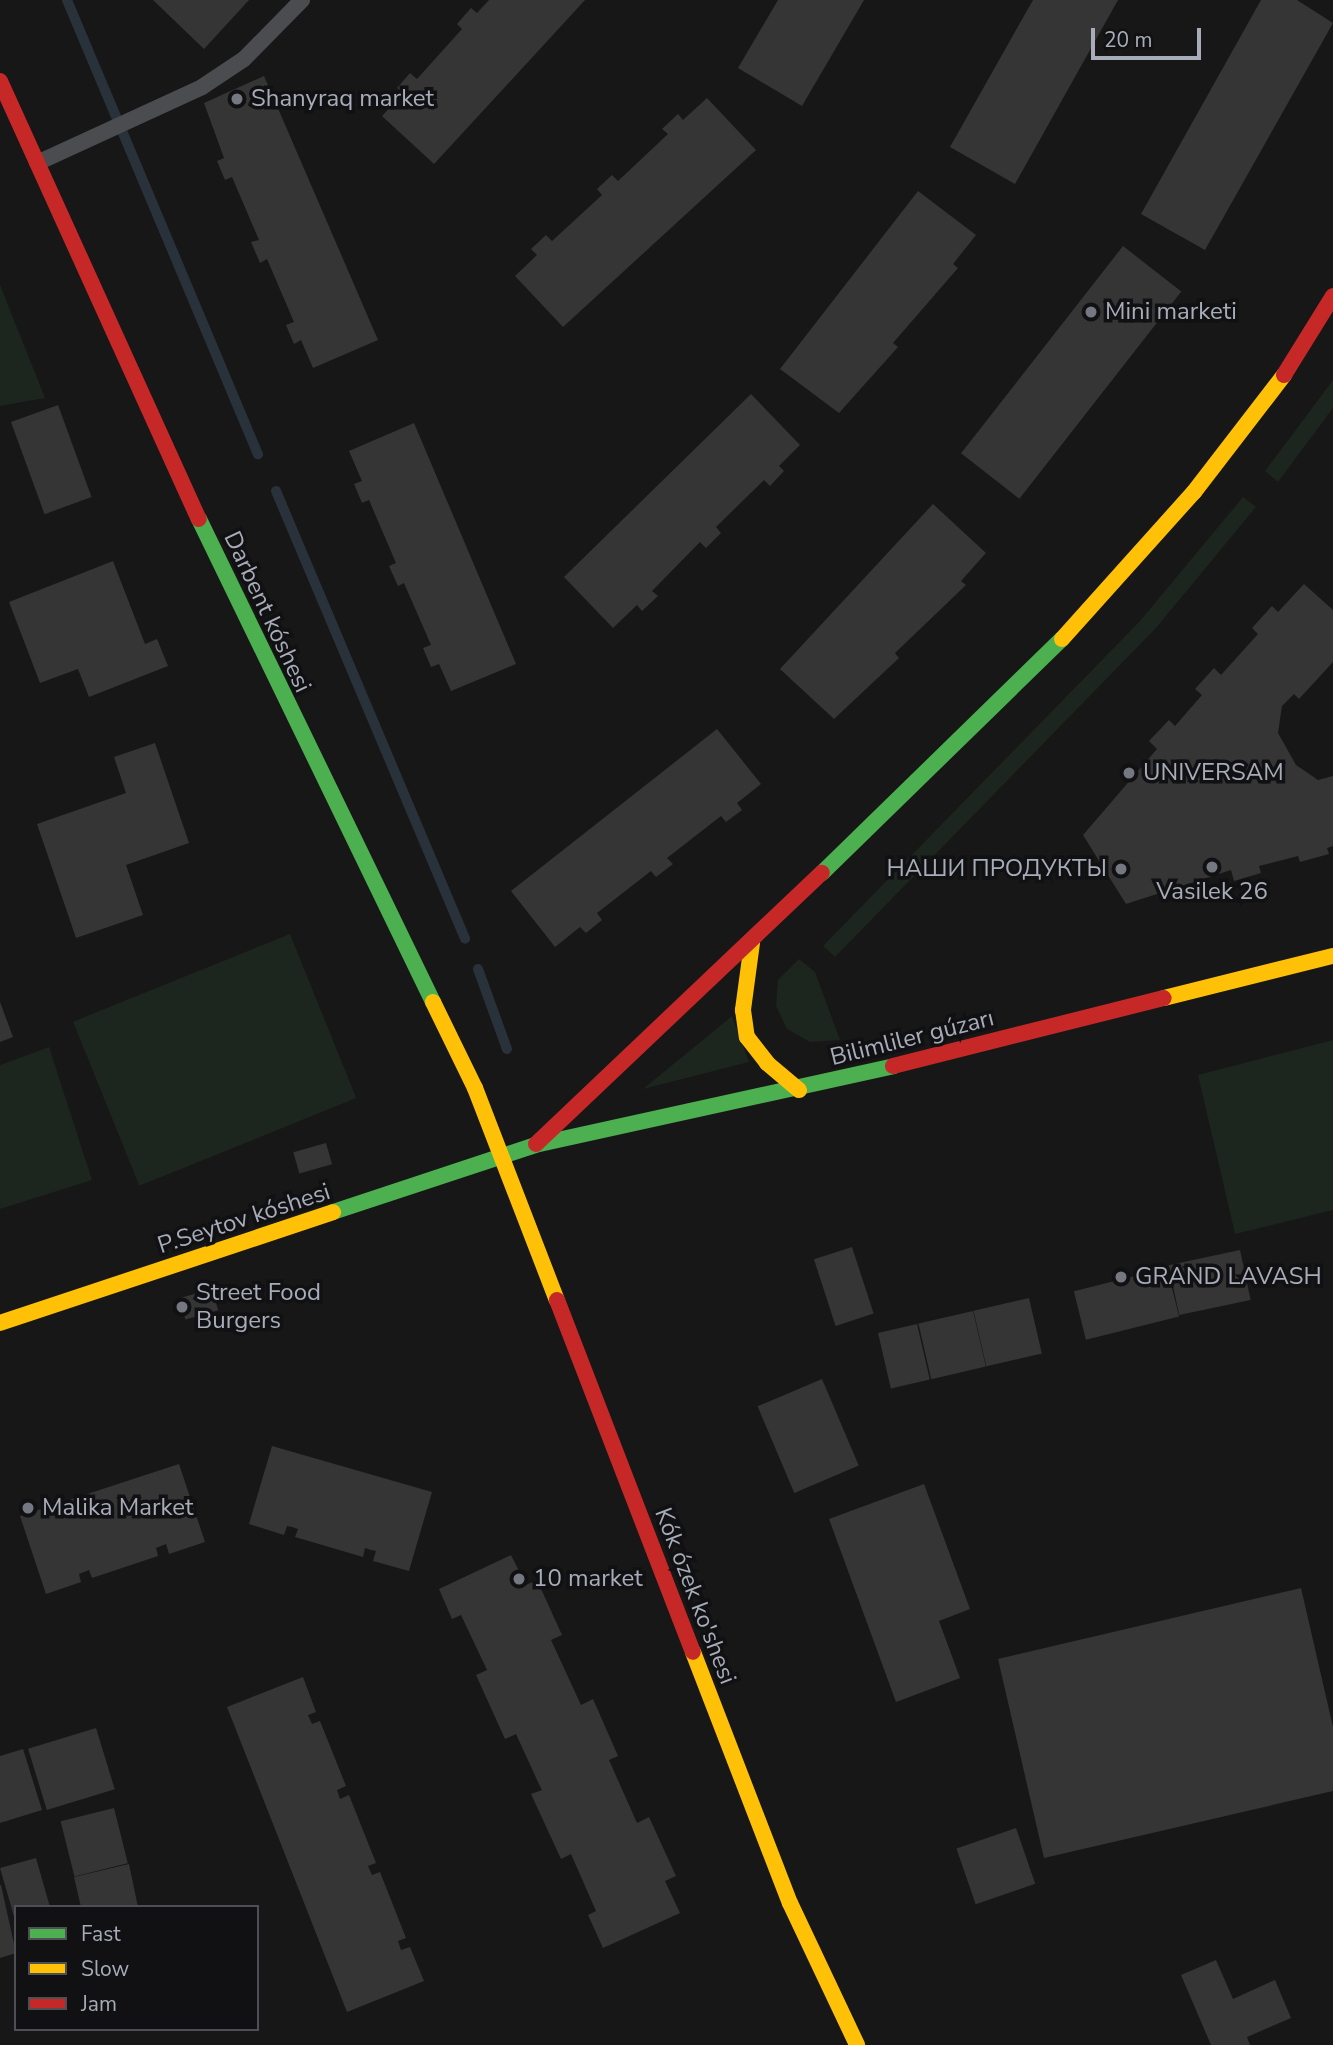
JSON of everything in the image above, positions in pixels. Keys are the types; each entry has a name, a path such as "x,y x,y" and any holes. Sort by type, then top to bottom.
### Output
{"main road":[{"name":"Darbent kóshesi","path":"0,81 248,628 475,1088 502,1159"},
{"path":"535,1145 980,724 1094,606 1194,492 1285,374 1333,296"},
{"path":"751,943 743,1010 747,1037 767,1063 799,1090"},
{"name":"Bilimliler gúzarı","path":"502,1159 535,1145 799,1090 1333,956"},
{"name":"P.Seytov kóshesi","path":"0,1323 502,1159"},
{"name":"Kók ózek ko'shesi","path":"502,1159 790,1903 857,2045"}],"lane":[{"path":"37,163 202,87 244,59 302,0"}],"shaded area":[{"path":"0,285 45,398 0,406"},
{"path":"1333,380 1333,408 1278,482 1265,471"},
{"path":"1243,497 1256,507 1156,628 835,957 823,946 1140,621"},
{"path":"290,934 356,1098 139,1186 73,1022"},
{"path":"799,959 815,972 840,1040 810,1042 787,1029 776,1006 778,980"},
{"path":"732,1016 749,1062 643,1089"},
{"path":"1333,1040 1333,1210 1235,1234 1198,1075"},
{"path":"49,1047 92,1180 0,1209 0,1065"}],"building":[{"path":"153,0 249,0 204,49"},
{"path":"489,0 585,0 434,164 382,116 403,93 397,88 410,73 417,79 462,29 457,24 471,8 477,13"},
{"path":"778,0 864,0 802,106 738,68"},
{"path":"1033,0 1118,0 1015,184 950,147"},
{"path":"1261,0 1297,0 1333,23 1205,250 1141,214"},
{"path":"264,76 378,340 313,368 301,340 294,344 286,325 294,322 267,259 260,263 251,242 259,240 232,177 225,180 217,161 224,158 204,103"},
{"path":"707,98 756,150 563,327 515,276 537,255 531,249 546,235 552,241 602,195 597,189 612,175 618,181 668,134 662,129 678,114 683,120"},
{"path":"918,191 976,235 953,264 958,268 893,343 898,347 839,413 780,369"},
{"path":"1123,246 1181,292 1019,499 961,453"},
{"path":"751,394 800,445 779,466 784,471 770,486 764,480 716,527 721,533 706,548 700,542 652,591 658,596 642,611 637,605 613,628 564,577"},
{"path":"58,405 92,497 45,514 11,422"},
{"path":"414,423 516,664 451,691 439,664 431,667 423,648 431,645 404,583 398,586 389,566 396,563 369,500 362,503 354,484 362,481 349,451"},
{"path":"933,504 986,553 961,581 966,585 895,653 899,658 834,719 780,669"},
{"path":"113,561 145,644 157,639 168,666 89,697 78,669 40,683 9,602"},
{"path":"1304,584 1333,610 1333,662 1299,699 1294,694 1282,706 1278,733 1296,765 1318,780 1333,776 1333,846 1327,848 1329,854 1300,862 1298,856 1259,866 1261,873 1234,881 1231,870 1126,904 1083,835 1157,749 1149,741 1169,720 1175,726 1202,695 1195,689 1214,668 1221,675 1258,634 1252,628 1272,606 1278,612"},
{"path":"717,729 761,784 737,803 742,810 726,822 721,816 667,858 673,864 656,877 651,871 597,913 602,920 586,933 580,927 555,947 511,891"},
{"path":"155,743 189,843 126,865 143,915 76,938 37,824 126,793 114,757"},
{"path":"0,1002 13,1037 0,1042"},
{"path":"326,1143 332,1164 299,1174 293,1152"},
{"path":"852,1247 874,1314 836,1326 814,1259"},
{"path":"1240,1250 1251,1300 1179,1315 1169,1265"},
{"path":"1167,1268 1179,1317 1086,1340 1074,1291"},
{"path":"212,1289 218,1310 185,1320 179,1298"},
{"path":"1029,1298 1042,1354 986,1366 973,1311"},
{"path":"973,1311 986,1367 931,1379 918,1324"},
{"path":"917,1324 930,1380 891,1389 878,1333"},
{"path":"822,1379 859,1466 794,1493 758,1406"},
{"path":"272,1446 432,1492 409,1571 373,1561 376,1551 365,1548 363,1557 295,1537 298,1529 292,1527 287,1526 284,1535 249,1524"},
{"path":"179,1464 205,1542 169,1554 166,1544 156,1548 158,1556 92,1578 89,1570 79,1574 81,1582 46,1594 20,1516"},
{"path":"924,1484 970,1609 939,1621 960,1678 896,1702 829,1519"},
{"path":"511,1555 526,1585 537,1580 562,1635 551,1640 581,1705 593,1699 618,1756 609,1760 637,1823 649,1817 676,1876 665,1881 680,1913 603,1948 588,1915 596,1911 571,1854 561,1859 531,1794 542,1790 516,1734 505,1739 476,1675 487,1670 461,1615 452,1619 439,1589"},
{"path":"1301,1588 1333,1727 1333,1791 1044,1858 998,1659"},
{"path":"303,1677 316,1712 308,1715 312,1724 320,1721 346,1786 337,1790 340,1799 349,1795 376,1863 368,1866 372,1875 380,1872 406,1938 398,1941 401,1950 410,1947 424,1981 347,2012 227,1707"},
{"path":"96,1728 115,1789 47,1810 28,1749"},
{"path":"23,1749 42,1810 0,1823 0,1756"},
{"path":"114,1808 128,1863 74,1877 61,1821"},
{"path":"1016,1828 1035,1884 976,1904 956,1849"},
{"path":"36,1858 49,1905 14,1905 14,1917 0,1868"},
{"path":"129,1864 138,1905 81,1905 74,1877"},
{"path":"0,1885 14,1954 0,1958"},
{"path":"1216,1960 1233,1999 1275,1980 1291,2018 1247,2037 1250,2045 1211,2045 1181,1975"}],"waterway":[{"path":"67,0 258,454"},
{"path":"276,491 465,939"},
{"path":"478,969 507,1049"}],"traffic: fast":[{"path":"199,519 433,1002"},
{"path":"822,873 1062,639"},
{"path":"333,1212 535,1145 893,1066"}],"traffic: slow":[{"path":"1062,639 1194,492 1284,375"},
{"path":"752,943 743,1010 747,1037 767,1063 799,1090"},
{"path":"1164,998 1333,956"},
{"path":"433,1002 475,1088 557,1300"},
{"path":"0,1323 333,1212"},
{"path":"693,1652 790,1903 857,2045"}],"traffic: jam":[{"path":"0,81 199,519"},
{"path":"1284,375 1333,296"},
{"path":"536,1144 822,873"},
{"path":"893,1066 1164,998"},
{"path":"557,1300 693,1652"}],"place":[{"name":"Shanyraq market","path":"237,99"},
{"name":"Mini marketi","path":"1091,312"},
{"name":"UNIVERSAM","path":"1129,773"},
{"name":"Vasilek 26","path":"1212,867"},
{"name":"НАШИ ПРОДУКТЫ","path":"1121,869"},
{"name":"GRAND LAVASH","path":"1121,1277"},
{"name":"Street Food Burgers","path":"182,1307"},
{"name":"Malika Market","path":"28,1508"},
{"name":"10 market","path":"519,1579"}]}
